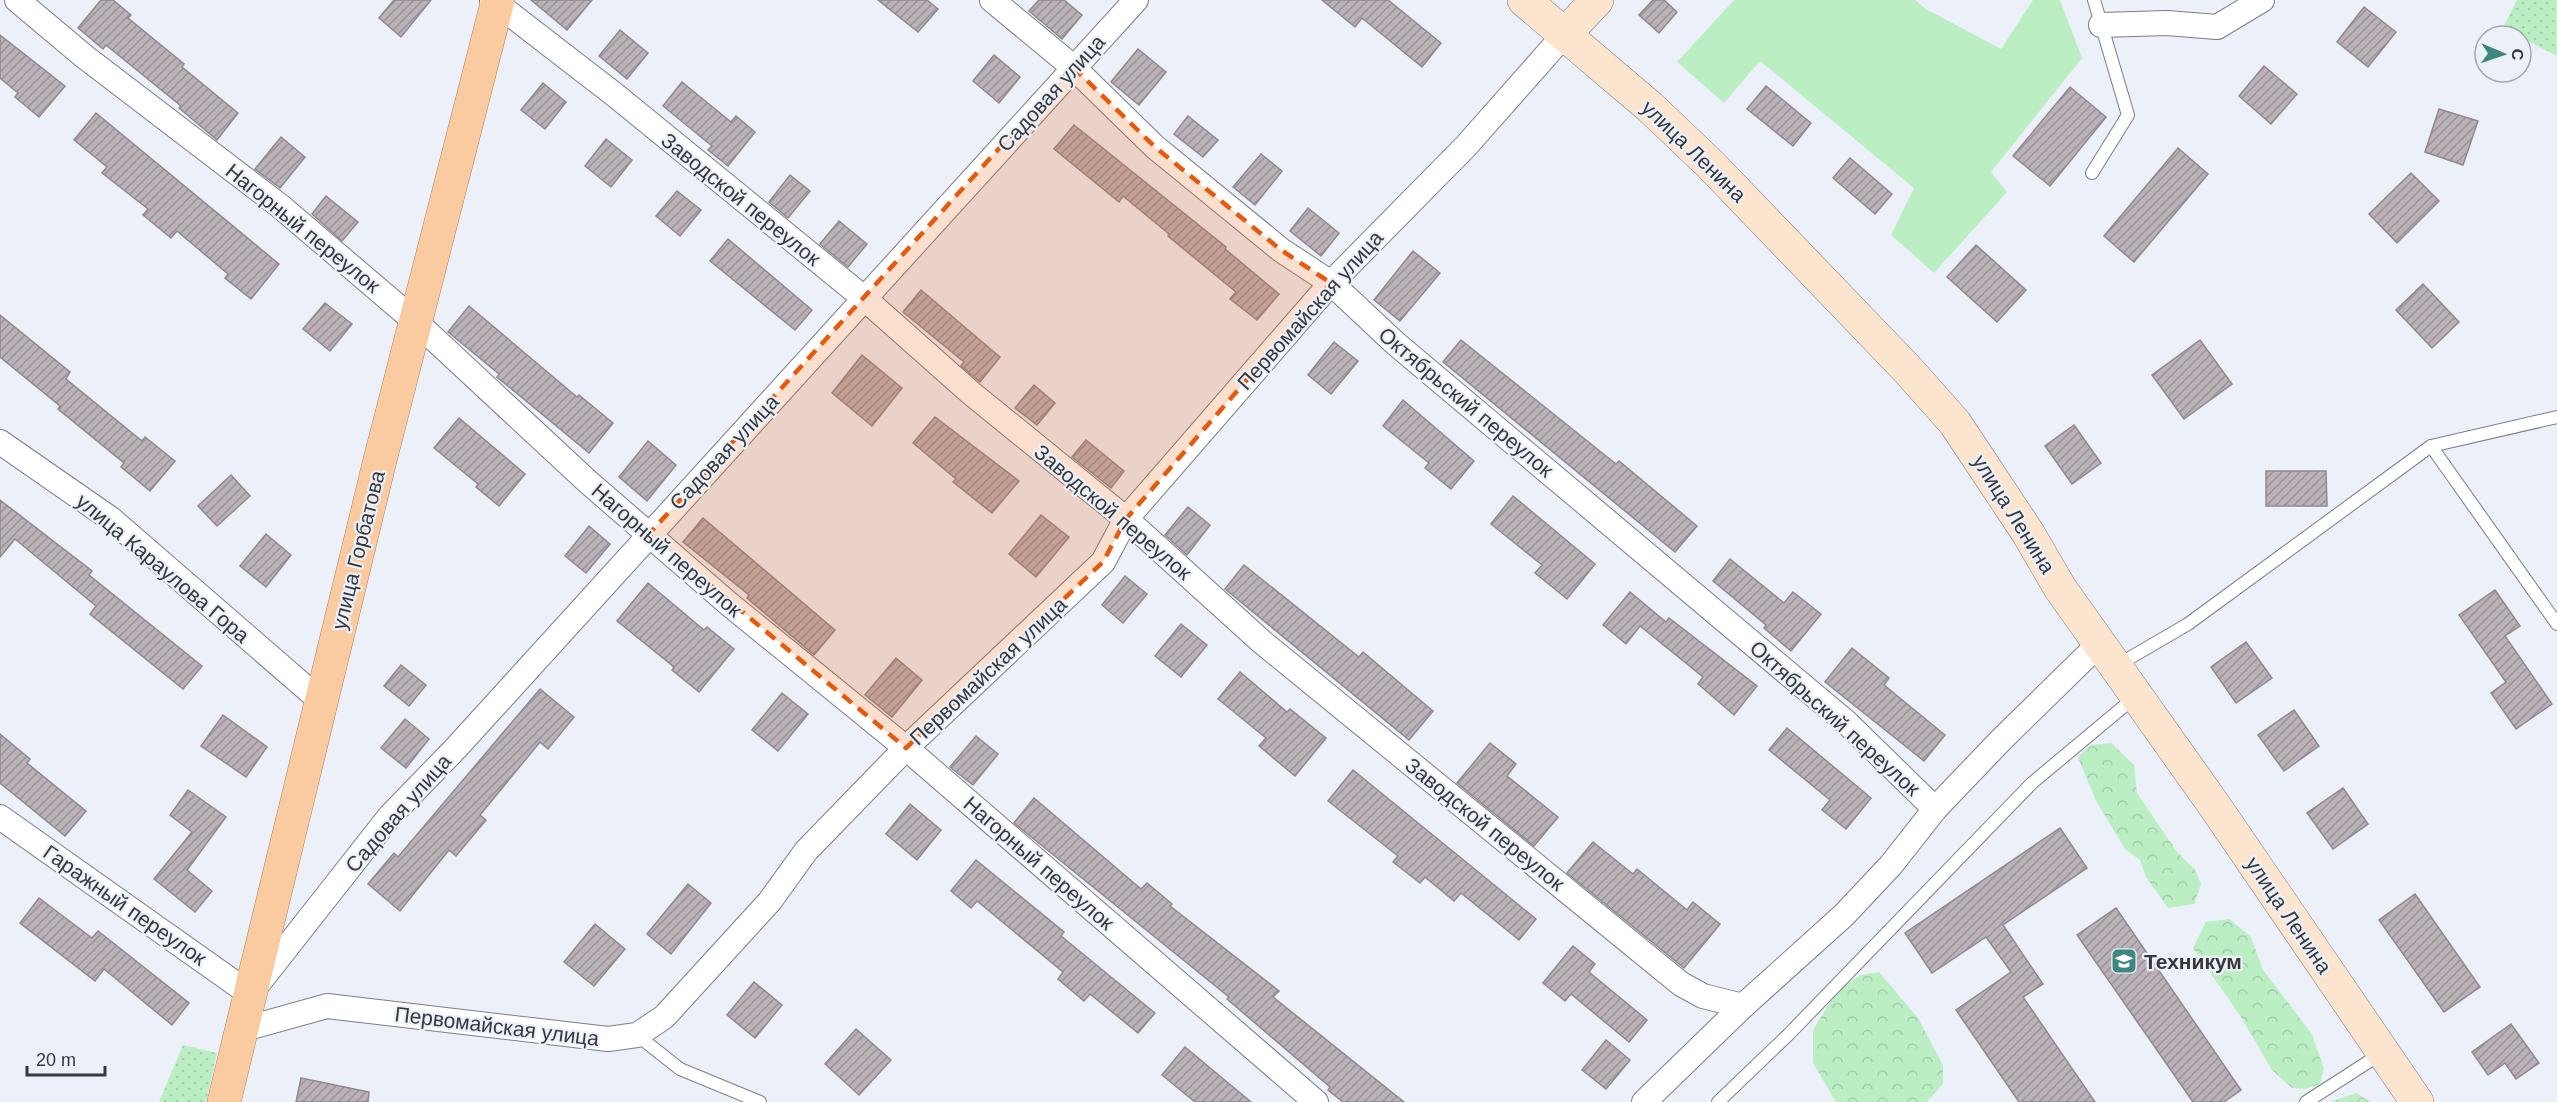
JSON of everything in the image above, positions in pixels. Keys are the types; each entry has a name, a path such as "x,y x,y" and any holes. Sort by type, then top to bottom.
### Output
{"main road":[{"name":"улица Ленина","path":"1524,0 1650,107 1711,165 1908,370 1955,423 2028,533 2060,588 2214,805 2417,1102"},
{"name":"Первомайская улица","path":"1565,34 1597,0"},
{"name":"улица Горбатова","path":"224,1102 495,2"}],"street":[{"name":"Нагорный переулок","path":"17,0 85,57 280,206 416,322 586,481 729,603 906,748 1316,1102"},
{"name":"Октябрьский переулок","path":"992,0 1073,67 1155,147 1281,250 1331,283 1395,343 1847,723 1935,809"},
{"name":"Садовая улица","path":"250,994 390,816 456,748 1136,0"},
{"path":"2101,25 2167,23 2217,27 2262,0"},
{"name":"Заводской переулок","path":"495,2 615,95 865,299 971,393 1126,519 1262,642 1682,984 1703,996 1743,1006"},
{"name":"Первомайская улица","path":"241,1030 327,1006 608,1039 637,1035 664,1017 770,901 806,851 906,748 1103,562 1126,519 1331,283 1467,146 1565,34"},
{"name":"улица Караулова Гора","path":"0,442 111,519 321,701"},
{"path":"1644,1102 1743,1006 1844,915 1891,865 1935,809 2001,740 2107,655"},
{"name":"Гаражный переулок","path":"0,817 250,994"}],"lane":[{"path":"2092,173 2128,116 2094,0"},
{"path":"2107,655 2188,624 2431,446 2557,417"},
{"path":"2431,446 2557,624"},
{"path":"1718,1102 1789,1034 2032,783 2136,697"},
{"path":"637,1035 680,1069 760,1102"},
{"path":"2306,1102 2383,1052"}],"highlighted area":[{"path":"1073,67 1155,147 1281,250 1331,283 1126,519 1103,562 906,748 649,534"}],"green space":[{"path":"1734,0 1915,0 1926,9 2001,49 2033,0 2060,0 2082,58 1991,172 2007,192 1934,273 1891,235 1914,188 1760,61 1724,103 1677,62"},
{"path":"2517,0 2557,0 2557,56 2533,44 2533,24 2505,24"},
{"path":"2111,743 2134,765 2137,793 2177,852 2195,870 2201,884 2194,904 2168,908 2146,877 2140,860 2125,849 2096,801 2078,757 2090,745"},
{"path":"2229,919 2251,937 2263,970 2312,1034 2324,1069 2320,1084 2305,1089 2292,1088 2272,1070 2241,1017 2193,948 2206,922"},
{"path":"1879,972 1918,1018 1943,1065 1943,1084 1927,1102 1836,1102 1813,1063 1813,1030 1839,988 1861,975"},
{"path":"183,1045 217,1053 206,1102 159,1102"},
{"path":"2356,1093 2371,1102 2330,1102"}],"building":[{"path":"101,0 113,0 131,15 128,18 184,64 182,67 238,113 217,140 179,108 181,106 106,45 103,49 78,28"},
{"path":"394,0 431,0 401,37 379,18"},
{"path":"531,0 592,0 567,30"},
{"path":"878,0 927,0 938,9 918,32"},
{"path":"1039,0 1064,0 1082,15 1062,39 1029,11"},
{"path":"1322,0 1388,0 1441,43 1422,67 1362,18 1355,27"},
{"path":"1653,0 1664,0 1677,12 1659,33 1639,15"},
{"path":"2364,7 2396,32 2368,67 2337,42"},
{"path":"620,30 648,53 627,79 599,56"},
{"path":"0,35 65,86 39,117 15,97 18,93 0,78"},
{"path":"1138,49 1166,72 1139,105 1111,82"},
{"path":"994,55 1020,77 999,103 973,81"},
{"path":"2264,66 2297,94 2271,124 2239,96"},
{"path":"682,82 731,122 736,116 755,132 728,166 708,150 712,146 663,106"},
{"path":"543,83 566,102 545,129 521,110"},
{"path":"1766,86 1811,123 1793,146 1747,109"},
{"path":"2070,87 2106,117 2050,186 2013,156"},
{"path":"2439,109 2478,121 2463,165 2425,152"},
{"path":"96,113 279,264 251,299 225,278 228,274 177,231 171,238 143,215 148,209 102,173 107,167 74,140"},
{"path":"1188,116 1218,140 1203,157 1174,134"},
{"path":"1074,125 1226,247 1225,249 1279,294 1257,320 1230,299 1236,292 1168,236 1169,234 1123,196 1119,202 1054,149"},
{"path":"281,137 305,157 280,188 255,169"},
{"path":"606,139 632,160 611,187 585,166"},
{"path":"2178,148 2208,174 2134,262 2104,236"},
{"path":"1261,154 1282,171 1255,205 1233,187"},
{"path":"1850,158 1892,194 1875,214 1833,178"},
{"path":"2411,173 2439,201 2397,243 2369,214"},
{"path":"790,175 810,191 788,218 769,202"},
{"path":"677,191 701,210 680,236 656,216"},
{"path":"326,196 358,222 342,241 312,214"},
{"path":"1308,208 1339,233 1321,256 1290,231"},
{"path":"839,221 867,244 848,267 820,244"},
{"path":"728,239 812,310 795,330 710,261"},
{"path":"1976,245 2026,290 1997,322 1947,277"},
{"path":"1413,251 1440,273 1400,321 1374,300"},
{"path":"2423,284 2459,322 2432,348 2396,310"},
{"path":"921,290 1000,357 980,382 961,366 964,362 903,312"},
{"path":"325,303 352,324 330,351 303,329"},
{"path":"469,306 577,397 579,395 613,423 589,453 497,377 499,374 448,332"},
{"path":"0,315 70,372 66,379 142,441 145,437 175,461 150,491 121,467 124,463 58,409 60,406 0,357"},
{"path":"1461,340 1616,464 1619,461 1697,526 1675,552 1443,362"},
{"path":"2200,340 2232,384 2184,419 2152,375"},
{"path":"1334,342 1358,361 1331,394 1308,375"},
{"path":"862,355 902,388 872,426 832,393"},
{"path":"1034,385 1055,403 1037,425 1015,408"},
{"path":"1403,400 1474,461 1451,489 1425,468 1429,463 1383,426"},
{"path":"935,417 1019,481 992,513 953,482 956,479 913,443"},
{"path":"459,418 525,474 499,506 476,487 478,484 434,448"},
{"path":"2074,425 2101,463 2072,484 2045,446"},
{"path":"1086,440 1124,471 1111,488 1072,457"},
{"path":"648,441 676,465 647,501 619,477"},
{"path":"2266,471 2326,471 2327,506 2266,506"},
{"path":"231,475 250,496 217,526 198,506"},
{"path":"1513,496 1595,564 1567,599 1535,573 1542,565 1491,524"},
{"path":"0,500 92,571 89,575 202,666 183,689 90,614 96,606 15,539 0,557"},
{"path":"1188,507 1210,525 1187,555 1165,535"},
{"path":"1041,515 1069,537 1036,577 1009,554"},
{"path":"703,518 835,630 814,655 747,598 749,595 683,542"},
{"path":"589,526 610,544 586,573 565,556"},
{"path":"266,534 291,555 266,587 240,566"},
{"path":"1730,559 1784,603 1793,592 1821,614 1791,651 1764,628 1766,625 1713,581"},
{"path":"1244,565 1359,657 1363,652 1433,711 1409,740 1225,589"},
{"path":"1125,576 1147,594 1123,623 1102,605"},
{"path":"648,583 704,630 707,627 734,649 699,692 672,670 674,667 617,621"},
{"path":"2495,590 2520,626 2505,636 2552,704 2516,729 2491,693 2506,682 2459,615"},
{"path":"1630,592 1666,622 1669,618 1757,686 1734,715 1698,684 1703,677 1640,626 1626,644 1603,625"},
{"path":"1181,624 1207,645 1181,677 1155,656"},
{"path":"2246,642 2272,678 2236,703 2211,667"},
{"path":"1852,648 1889,678 1884,685 1945,735 1924,761 1825,682"},
{"path":"896,658 922,680 892,717 865,695"},
{"path":"401,665 426,685 409,706 384,686"},
{"path":"1240,672 1287,712 1290,709 1326,738 1295,776 1259,746 1266,738 1218,699"},
{"path":"540,689 574,717 548,749 540,742 480,815 486,820 456,856 449,850 400,911 368,884 394,853 398,857"},
{"path":"782,693 808,714 778,751 752,730"},
{"path":"2294,710 2319,746 2284,771 2258,735"},
{"path":"223,715 267,747 246,777 201,746"},
{"path":"405,719 429,739 406,768 381,748"},
{"path":"1787,728 1871,798 1846,829 1822,810 1830,800 1769,750"},
{"path":"0,734 30,759 27,763 86,811 65,836 0,783"},
{"path":"976,736 998,754 973,785 950,767"},
{"path":"1490,743 1516,764 1507,776 1558,817 1534,846 1457,783"},
{"path":"1353,770 1536,919 1519,940 1461,893 1454,901 1425,877 1420,883 1393,862 1398,856 1328,801"},
{"path":"2343,788 2368,824 2333,849 2307,813"},
{"path":"188,790 226,817 187,870 212,891 195,912 154,879 192,832 170,815"},
{"path":"1034,798 1141,889 1147,883 1172,904 1170,906 1279,991 1273,997 1404,1102 1343,1102 1328,1090 1330,1087 1227,999 1229,997 1014,823"},
{"path":"910,804 941,830 917,860 886,834"},
{"name":"Техникум","path":"2060,828 2087,868 2003,925 2043,984 2023,997 2095,1102 2019,1102 1956,1010 2011,972 1986,937 1932,973 1905,933"},
{"path":"1593,842 1633,874 1637,869 1687,910 1693,902 1720,924 1684,968 1567,873"},
{"path":"976,860 1064,932 1061,936 1155,1013 1138,1033 1090,994 1084,1001 1058,979 1063,972 977,901 971,908 951,891"},
{"path":"688,884 711,903 671,954 647,934"},
{"path":"2415,894 2480,987 2444,1012 2379,920"},
{"path":"39,898 92,938 98,931 189,1003 172,1025 104,969 95,981 20,923"},
{"path":"2116,908 2241,1090 2224,1102 2193,1102 2077,935"},
{"path":"595,924 625,949 594,986 564,962"},
{"path":"1573,946 1595,964 1589,972 1647,1020 1629,1042 1571,994 1565,1001 1543,983"},
{"path":"754,982 782,1005 755,1038 727,1015"},
{"path":"2511,1024 2539,1063 2516,1079 2505,1063 2488,1075 2472,1052"},
{"path":"856,1029 891,1060 859,1095 825,1064"},
{"path":"1606,1040 1630,1060 1606,1089 1582,1070"},
{"path":"1185,1047 1251,1102 1195,1102 1162,1075"},
{"path":"301,1078 369,1092 368,1102 296,1102"}],"place":[{"name":"Техникум","path":"2124,961"}]}
